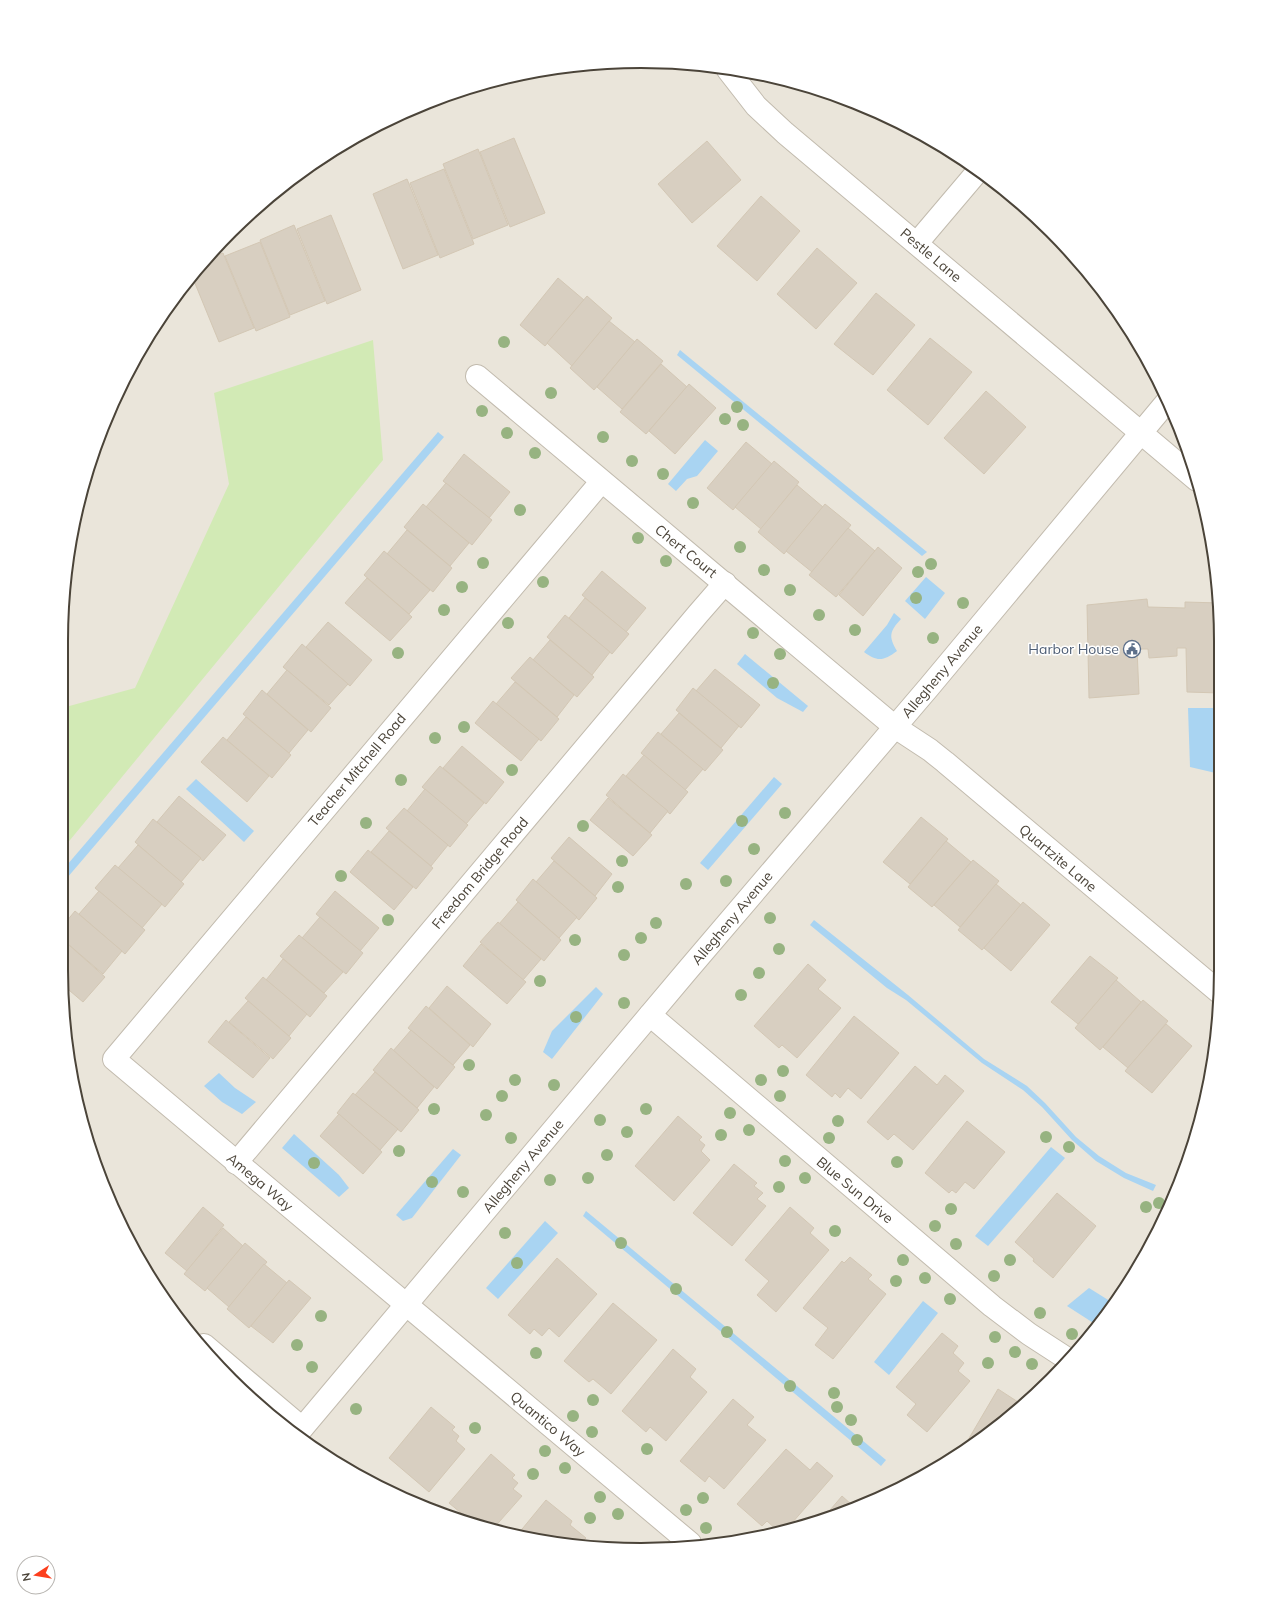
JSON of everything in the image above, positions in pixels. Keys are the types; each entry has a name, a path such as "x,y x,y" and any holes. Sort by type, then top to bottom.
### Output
{"street":[{"name":"Pestle Lane","path":"732,76 756,106 785,134 917,243 1188,473"},
{"path":"917,243 974,175"},
{"name":"Chert Court","path":"477,376 601,482 725,583 895,727"},
{"name":"Allegheny Avenue","path":"300,1430 650,1014 895,727 1163,406"},
{"name":"Teacher Mitchell Road","path":"114,1059 601,482"},
{"name":"Freedom Bridge Road","path":"236,1163 725,583"},
{"name":"Quartzite Lane","path":"895,727 930,750 945,762 1214,987"},
{"name":"Blue Sun Drive","path":"650,1014 992,1306 1028,1334 1064,1357"},
{"name":"Amega Way","path":"114,1059 406,1305"},
{"name":"Quantico Way","path":"406,1305 687,1541"},
{"path":"225,1364 300,1430"}],"shaded area":[{"path":"641,68 678,69 753,79 825,98 860,112 894,127 928,145 959,165 990,186 1019,210 1046,236 1072,263 1096,292 1117,323 1155,388 1184,457 1203,529 1209,566 1213,604 1214,641 1214,970 1213,1007 1209,1045 1203,1082 1184,1154 1155,1223 1137,1256 1096,1319 1072,1348 1019,1401 990,1425 959,1446 928,1466 894,1484 825,1513 753,1532 678,1542 604,1542 529,1532 457,1513 388,1484 354,1466 323,1446 292,1425 263,1401 210,1348 186,1319 165,1288 127,1223 98,1154 79,1082 69,1007 69,604 79,529 98,457 127,388 145,354 186,292 210,263 263,210 292,186 323,165 388,127 422,112 457,98 529,79 604,69"}],"green space":[{"path":"373,340 383,460 68,842 68,706 135,688 229,484 214,393"}],"water":[{"path":"680,350 927,552 922,556 677,355"},
{"path":"438,432 444,437 68,877 68,864"},
{"path":"705,440 718,451 697,476 687,479 676,491 668,484"},
{"path":"926,577 945,593 925,619 905,601"},
{"path":"894,613 901,619 894,627 891,637 897,651 888,657 880,659 877,659 864,652 887,625"},
{"path":"745,654 808,706 803,712 777,698 737,664"},
{"path":"1188,708 1214,708 1214,773 1190,767"},
{"path":"774,777 782,784 708,870 700,863"},
{"path":"196,779 254,831 244,842 186,789"},
{"path":"814,920 908,995 984,1059 1027,1086 1045,1103 1076,1137 1099,1156 1126,1173 1156,1185 1153,1191 1124,1178 1096,1161 1072,1140 1042,1107 1023,1090 982,1063 906,1000 887,988 810,925"},
{"path":"596,987 603,994 552,1059 543,1052 552,1031"},
{"path":"219,1073 235,1088 256,1102 242,1114 222,1102 204,1086"},
{"path":"294,1134 339,1175 349,1188 339,1197 282,1148"},
{"path":"1051,1147 1065,1158 988,1246 975,1236"},
{"path":"453,1149 461,1155 412,1218 403,1221 396,1215"},
{"path":"586,1211 886,1460 881,1466 583,1216"},
{"path":"545,1221 558,1233 498,1299 486,1288"},
{"path":"1089,1288 1109,1300 1093,1323 1067,1306"},
{"path":"923,1301 938,1313 889,1375 874,1362"}],"building":[{"path":"514,138 545,213 510,227 480,152"},
{"path":"707,141 741,180 692,223 658,184"},
{"path":"478,149 508,225 473,239 443,164"},
{"path":"444,169 474,244 440,258 410,183"},
{"path":"407,179 438,255 403,269 373,194"},
{"path":"761,196 800,231 757,281 717,246"},
{"path":"331,215 361,290 327,304 297,229"},
{"path":"294,225 325,301 290,315 260,240"},
{"path":"260,242 290,317 256,331 225,256"},
{"path":"817,248 857,283 816,329 777,294"},
{"path":"223,253 254,328 219,342 194,282 218,255"},
{"path":"558,278 584,300 545,346 520,325"},
{"path":"876,293 915,325 873,375 834,344"},
{"path":"587,296 612,318 572,366 547,343"},
{"path":"609,321 635,342 594,390 570,368"},
{"path":"930,338 972,372 928,425 887,390"},
{"path":"637,339 663,361 622,409 597,387"},
{"path":"661,364 687,387 646,434 620,412"},
{"path":"689,384 716,408 675,454 649,431"},
{"path":"986,391 1026,427 984,474 944,438"},
{"path":"746,442 772,464 733,510 707,488"},
{"path":"464,454 510,492 489,518 443,481"},
{"path":"774,461 799,482 761,529 735,507"},
{"path":"446,483 492,520 472,545 426,507"},
{"path":"797,485 823,507 784,554 758,532"},
{"path":"423,504 469,543 450,566 404,527"},
{"path":"825,504 851,525 812,572 786,551"},
{"path":"848,528 875,551 836,597 809,575"},
{"path":"407,530 452,568 433,592 387,554"},
{"path":"878,547 902,568 863,616 839,595"},
{"path":"384,551 430,590 409,614 364,575"},
{"path":"602,571 646,608 626,632 582,595"},
{"path":"367,578 412,617 390,641 345,603"},
{"path":"585,598 629,634 612,654 569,618"},
{"name":"Harbor House","path":"1147,599 1148,607 1185,608 1185,602 1213,603 1214,693 1187,692 1186,648 1177,648 1177,656 1149,658 1148,649 1137,649 1139,694 1089,698 1087,605"},
{"path":"565,615 610,652 592,675 547,637"},
{"path":"328,622 372,660 350,686 306,647"},
{"path":"550,640 594,677 577,697 533,660"},
{"path":"302,644 348,684 329,705 283,667"},
{"path":"530,657 574,695 557,717 511,678"},
{"path":"715,669 760,705 741,728 696,691"},
{"path":"287,670 331,708 311,732 267,694"},
{"path":"515,682 559,719 541,741 496,704"},
{"path":"693,688 739,726 721,748 676,710"},
{"path":"262,690 308,730 289,753 243,714"},
{"path":"493,701 539,739 521,761 475,723"},
{"path":"679,713 723,750 705,771 661,734"},
{"path":"246,717 291,755 272,778 227,740"},
{"path":"658,732 703,769 685,790 641,753"},
{"path":"223,737 269,776 247,802 201,762"},
{"path":"462,746 504,782 486,804 443,768"},
{"path":"644,755 688,792 670,814 626,776"},
{"path":"440,766 484,803 466,824 422,787"},
{"path":"623,774 668,811 650,833 606,795"},
{"path":"425,789 468,825 450,847 407,811"},
{"path":"179,796 226,835 203,861 157,822"},
{"path":"608,798 652,835 633,856 590,820"},
{"path":"404,808 448,845 431,866 386,828"},
{"path":"921,817 948,839 910,884 883,862"},
{"path":"153,819 201,858 181,882 135,842"},
{"path":"389,831 433,868 416,889 371,852"},
{"path":"569,837 612,874 595,896 551,858"},
{"path":"946,841 971,862 932,907 908,887"},
{"path":"138,845 184,884 165,907 118,868"},
{"path":"368,850 413,887 394,910 350,872"},
{"path":"973,860 999,881 960,927 934,905"},
{"path":"554,861 597,898 579,920 536,882"},
{"path":"115,865 162,904 142,928 95,888"},
{"path":"533,879 577,917 559,938 516,900"},
{"path":"996,884 1021,905 982,950 958,930"},
{"path":"99,891 145,930 125,954 79,914"},
{"path":"335,891 379,928 360,951 316,914"},
{"path":"518,902 561,940 544,961 499,924"},
{"path":"1023,902 1050,925 1011,971 984,948"},
{"path":"75,911 122,951 103,974 68,944 68,920"},
{"path":"320,917 363,953 346,974 302,938"},
{"path":"498,922 541,959 523,980 480,942"},
{"path":"299,935 343,972 324,993 280,956"},
{"path":"68,944 105,977 83,1002 69,990"},
{"path":"481,944 526,982 507,1004 463,966"},
{"path":"1090,956 1118,978 1078,1024 1051,1002"},
{"path":"283,959 327,996 310,1017 266,980"},
{"path":"808,964 826,980 818,989 841,1008 797,1058 782,1045 779,1048 754,1026"},
{"path":"263,977 307,1014 289,1036 245,998"},
{"path":"1116,980 1141,1002 1100,1050 1075,1028"},
{"path":"447,986 491,1024 473,1047 429,1008"},
{"path":"1143,1000 1168,1021 1128,1068 1103,1047"},
{"path":"248,1001 291,1038 273,1059 229,1022"},
{"path":"426,1006 470,1045 453,1065 408,1028"},
{"path":"854,1016 899,1053 861,1099 848,1088 840,1098 835,1093 832,1097 806,1075"},
{"path":"226,1020 270,1058 253,1078 208,1042"},
{"path":"1166,1024 1192,1046 1152,1093 1125,1071"},
{"path":"411,1030 455,1067 437,1089 393,1051"},
{"path":"391,1048 434,1087 417,1108 373,1070"},
{"path":"915,1066 937,1085 945,1075 964,1091 913,1150 894,1134 888,1140 867,1122"},
{"path":"375,1072 419,1110 401,1132 355,1095"},
{"path":"353,1093 398,1129 380,1150 337,1113"},
{"path":"339,1114 382,1152 363,1174 320,1136"},
{"path":"678,1116 702,1137 699,1140 705,1145 701,1151 710,1160 674,1201 635,1166"},
{"path":"967,1121 1005,1152 974,1189 965,1182 956,1193 952,1190 949,1193 925,1173"},
{"path":"734,1164 757,1183 754,1186 763,1193 757,1199 766,1206 732,1246 693,1213"},
{"path":"1057,1193 1096,1226 1053,1278 1033,1261 1034,1259 1015,1242"},
{"path":"203,1207 224,1225 187,1271 165,1253"},
{"path":"790,1207 814,1228 810,1233 829,1250 776,1312 757,1295 769,1281 745,1260"},
{"path":"223,1228 243,1246 205,1291 184,1274"},
{"path":"245,1243 267,1262 229,1307 207,1288"},
{"path":"850,1257 872,1275 868,1279 886,1294 833,1359 815,1345 828,1328 803,1308 842,1261 844,1263"},
{"path":"557,1258 597,1294 559,1337 549,1328 542,1336 534,1329 530,1334 508,1315"},
{"path":"264,1264 287,1283 249,1328 227,1309"},
{"path":"289,1280 311,1298 273,1343 251,1326"},
{"path":"613,1303 657,1340 611,1394 593,1379 589,1382 564,1361"},
{"path":"942,1333 958,1346 953,1353 964,1363 958,1371 970,1381 927,1432 907,1415 916,1404 896,1387"},
{"path":"673,1349 696,1369 690,1377 707,1392 666,1441 650,1427 646,1432 622,1411"},
{"path":"998,1389 1018,1402 990,1425 968,1440"},
{"path":"733,1399 754,1417 747,1425 766,1440 724,1489 709,1476 705,1482 680,1461"},
{"path":"431,1407 455,1427 452,1430 459,1436 456,1441 465,1449 429,1492 389,1458"},
{"path":"786,1449 810,1470 817,1462 833,1476 793,1522 773,1527 767,1521 762,1526 737,1504"},
{"path":"491,1454 515,1475 512,1478 518,1483 513,1489 522,1496 497,1524 463,1515 449,1503"},
{"path":"842,1496 850,1503 829,1511"},
{"path":"546,1500 572,1521 570,1525 586,1538 584,1540 566,1538 521,1530"}],"place":[{"name":"Harbor House","path":"1132,649"}]}
